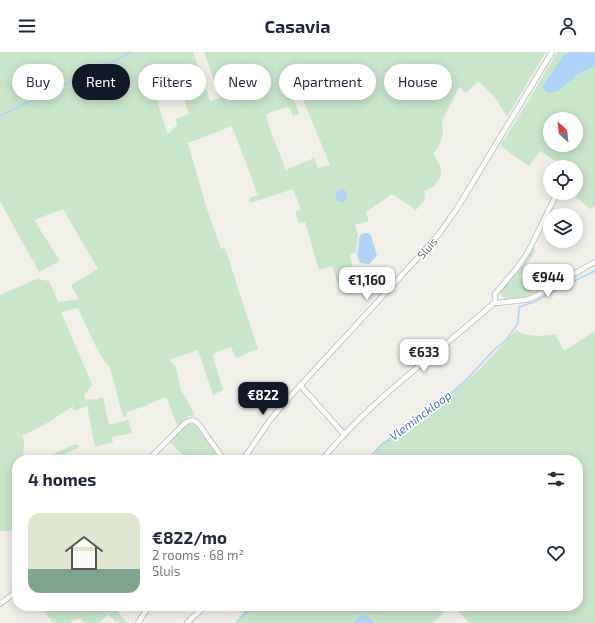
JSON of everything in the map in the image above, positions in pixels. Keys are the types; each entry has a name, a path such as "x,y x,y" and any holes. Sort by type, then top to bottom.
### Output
{"street":[{"name":"Sluis","path":"246,455 270,420 300,385 413,263 445,226 465,197 552,52"},
{"path":"495,302 495,294 517,268 528,252 554,200"},
{"path":"326,455 344,434 376,402 495,302 497,303 532,298 595,262"},
{"path":"300,385 344,434"},
{"path":"153,455 184,423 190,420 196,421 220,455"},
{"path":"0,604 12,595"},
{"path":"138,623 145,611"},
{"path":"186,623 199,611"}],"green space":[{"path":"0,52 193,52 197,64 138,64 138,100 157,100 168,134 177,125 176,119 189,114 185,100 206,100 206,89 210,101 271,100 271,64 214,64 214,81 204,52 546,52 507,117 495,97 478,81 466,93 459,87 442,121 443,134 438,148 433,153 441,168 439,180 433,187 424,191 425,197 416,210 392,194 366,212 369,221 355,225 358,235 356,252 350,255 355,276 338,284 332,266 319,270 305,222 299,223 295,212 301,209 293,189 250,203 249,198 258,195 232,126 188,143 206,206 221,249 225,248 258,349 236,358 231,347 213,354 223,390 213,395 198,350 169,360 176,367 181,390 195,415 189,416 178,427 166,397 146,406 126,412 127,416 123,417 110,367 96,347 78,308 61,312 92,384 84,395 85,400 103,397 109,425 128,420 132,433 112,437 113,442 95,447 87,406 74,411 73,406 49,422 22,436 24,440 23,455 12,455 12,531 0,531 0,295 37,279 49,281 58,302 79,299 71,285 98,269 63,209 34,220 60,261 39,272 0,201","holes":["279,64 376,64 376,100 303,100 330,165 318,168 314,158 286,170 271,132 266,115 269,113 286,107 290,108 293,116 299,114 294,100 279,100"]},
{"path":"557,52 568,52 562,57 543,88 548,93 559,91 578,74 595,66 595,205 590,209 580,200 583,200 583,160 554,160 540,151 529,166 500,146"},
{"path":"534,247 535,252 520,276 533,293 524,297 505,300 500,292 525,262"},
{"path":"516,330 520,333 530,335 540,336 555,334 564,351 595,331 595,623 469,623 458,611 583,611 583,455 374,455 382,443 428,414 479,370"},
{"path":"188,424 193,424 216,453 213,455 182,455 169,441"},
{"path":"75,444 79,447 63,455 52,455"},
{"path":"43,611 117,611 128,623 120,623 115,621 108,614 99,623 86,623 82,619 73,620 71,622 72,623 54,623"},
{"path":"245,611 446,611 433,623 235,623"}],"water":[{"path":"568,52 595,52 595,66 578,74 559,91 548,93 542,88 562,57"},
{"path":"342,189 346,192 346,200 339,202 336,192"},
{"path":"365,233 371,235 377,256 369,264 360,263 357,255 359,239 361,234"},
{"path":"361,615 365,615 375,623 355,623"}],"waterway":[{"path":"0,116 99,68 102,65 116,61 124,55 132,52"},
{"name":"Vleminckloop","path":"372,455 382,444 439,404 467,379 494,350 507,339 518,323 519,307 534,302 595,271"},
{"name":"Vleminckloop","path":"236,623 247,611"}]}
